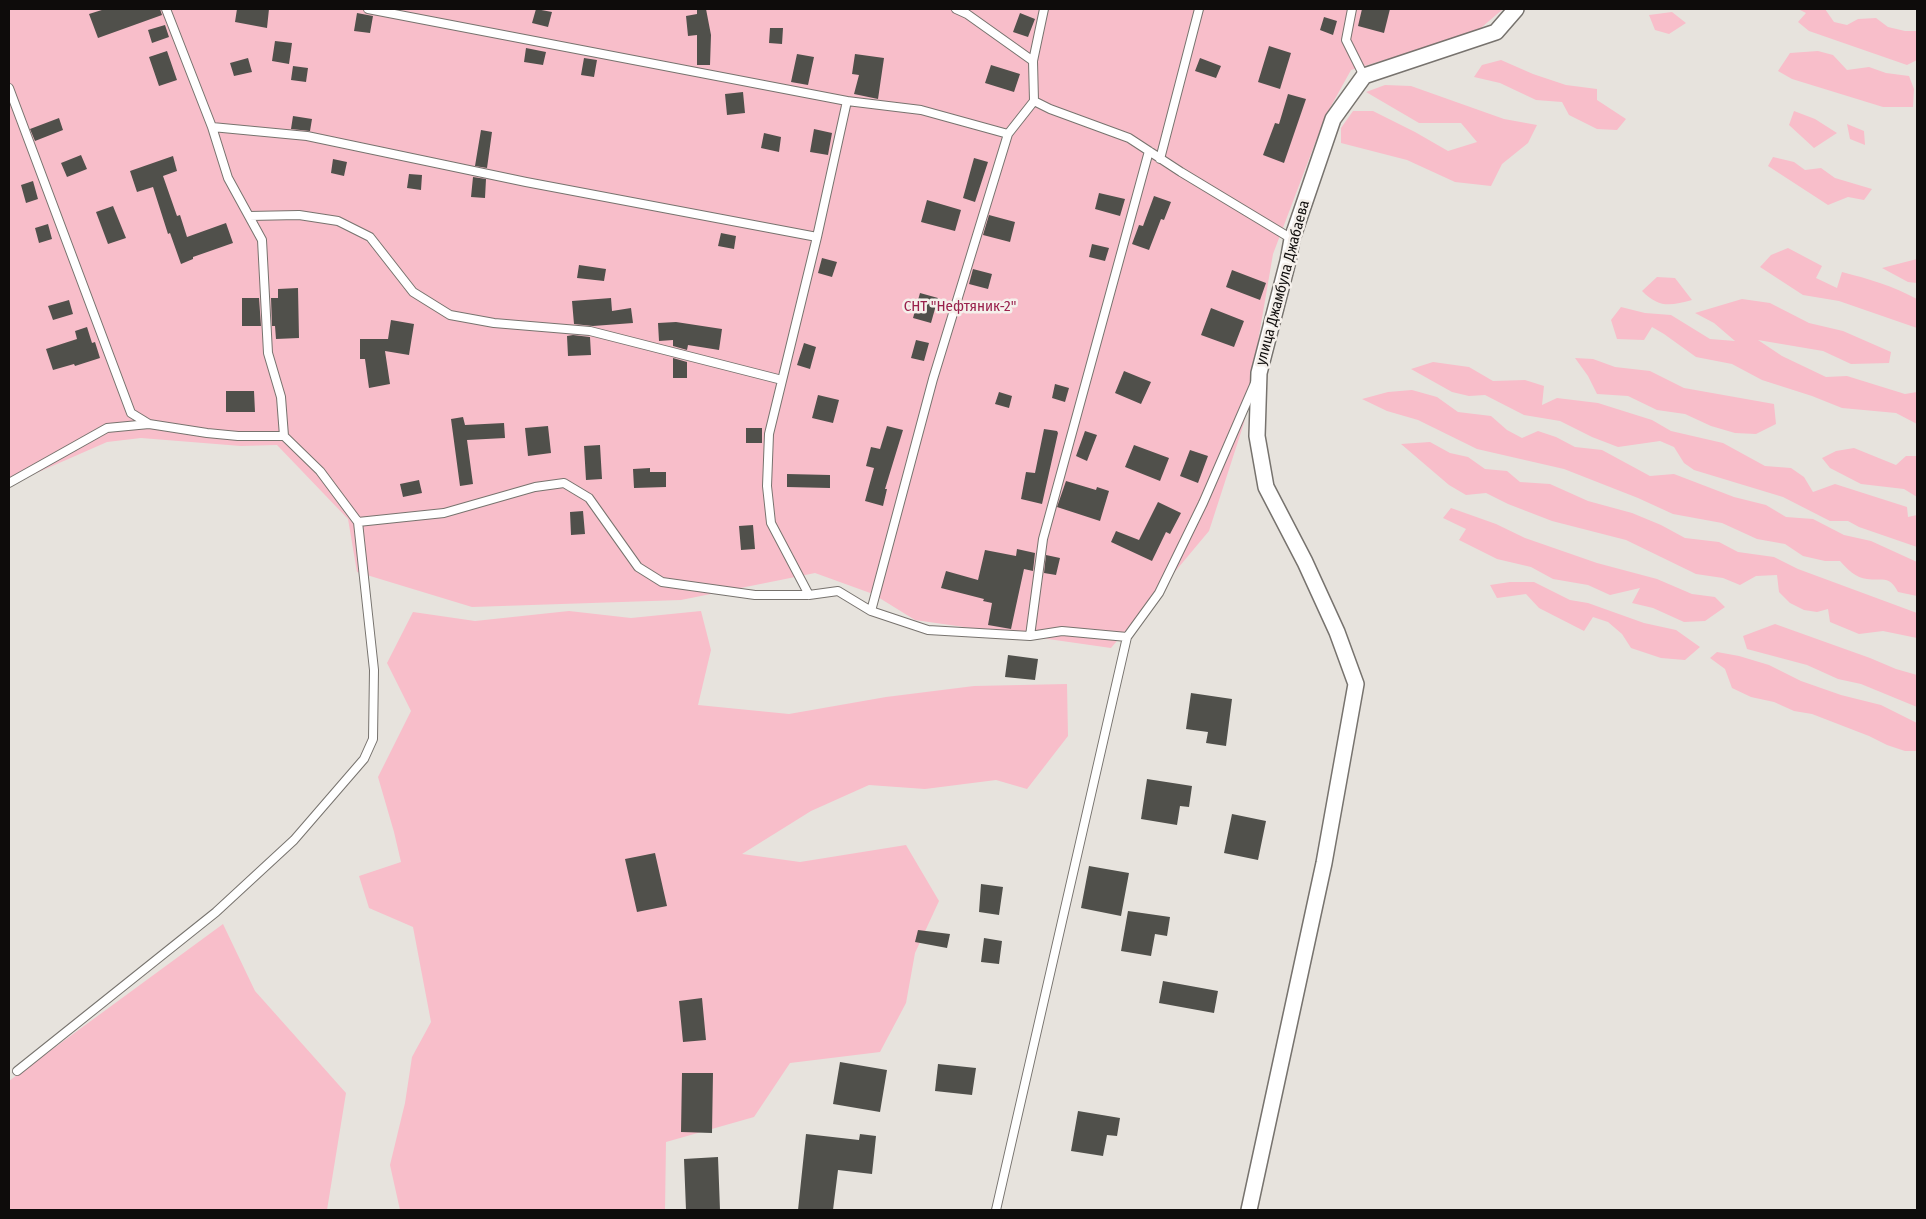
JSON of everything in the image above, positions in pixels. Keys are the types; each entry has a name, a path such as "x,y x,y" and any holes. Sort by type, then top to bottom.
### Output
{"street":[{"path":"1364,76 1496,32 1516,9"},
{"name":"улица Джамбула Джабаева","path":"1249,1210 1324,863 1356,684 1337,632 1305,562 1266,487 1257,436 1259,373 1292,239 1333,119 1364,76"}],"lane":[{"path":"17,1071 230,899 294,840 364,758 373,738 374,670 358,522 320,471 284,436 281,397 268,353 262,240 228,178 212,127 166,9"},
{"path":"368,9 847,101 921,110 1008,134"},
{"path":"956,9 967,14 1033,61"},
{"path":"871,611 933,379 1008,134 1034,101 1033,61 1044,9"},
{"path":"1160,159 1199,9"},
{"path":"1352,9 1346,40 1364,76"},
{"path":"9,88 131,413 149,424"},
{"path":"809,594 771,523 767,486 769,434 817,237 847,101"},
{"path":"1034,101 1050,109 1129,138 1160,159 1292,239"},
{"path":"212,127 307,136 526,182 817,237"},
{"path":"1030,636 1044,539 1148,151"},
{"path":"249,216 298,215 338,221 370,237 413,292 450,315 494,323 590,331 782,380"},
{"path":"996,1210 1127,637 1159,593 1199,512 1259,373"},
{"path":"9,483 107,428 149,424 238,436 284,436"},
{"path":"358,522 444,513 535,487 564,483 588,498 638,567 662,582 755,595 838,592 871,611 928,630 1030,636 1062,631 1127,637"}],"green space":[{"name":"СНТ \"Нефтяник-2\"","path":"9,9 1503,9 1475,33 1351,70 1325,117 1273,254 1244,423 1209,531 1111,648 915,620 873,594 815,573 681,600 472,607 357,572 348,519 277,445 241,446 141,438 107,442 9,485"},
{"path":"1798,9 1825,9 1834,22 1847,25 1858,19 1876,18 1888,27 1905,31 1917,31 1917,60 1907,65 1809,31 1798,22 1806,13"},
{"path":"1672,12 1686,23 1669,34 1655,30 1649,15"},
{"path":"1818,51 1833,55 1847,70 1869,67 1886,73 1909,76 1914,89 1913,107 1883,107 1792,79 1778,71 1790,53"},
{"path":"1501,60 1533,74 1566,85 1597,89 1597,100 1626,119 1617,130 1597,129 1569,115 1562,102 1536,100 1500,83 1474,77 1482,65"},
{"path":"1385,85 1411,86 1504,119 1537,125 1528,143 1502,164 1491,186 1455,182 1407,160 1341,143 1341,128 1353,111 1373,111 1448,151 1477,142 1461,123 1419,123 1366,92"},
{"path":"1794,111 1815,119 1837,133 1814,148 1789,125"},
{"path":"1847,124 1864,131 1865,145 1850,139"},
{"path":"1773,157 1794,162 1805,170 1821,168 1835,178 1872,189 1864,200 1848,197 1828,205 1768,166"},
{"path":"1788,248 1822,266 1816,278 1837,288 1842,272 1881,283 1917,299 1917,328 1839,301 1803,295 1760,267 1771,255"},
{"path":"1917,259 1917,283 1908,282 1882,268"},
{"path":"1657,277 1675,278 1692,300 1677,304 1665,304 1648,297 1642,291"},
{"path":"1742,299 1770,303 1809,323 1843,331 1891,352 1889,363 1851,364 1823,351 1758,340 1782,356 1826,377 1847,376 1905,394 1917,392 1917,424 1896,413 1842,408 1762,380 1732,364 1696,357 1652,327 1644,340 1617,339 1611,320 1621,307 1645,313 1671,315 1710,339 1735,341 1714,323 1695,313"},
{"path":"1575,358 1593,359 1615,367 1650,371 1684,388 1774,404 1776,424 1756,434 1735,433 1711,426 1685,414 1657,410 1628,396 1597,394 1588,376"},
{"path":"1433,362 1469,367 1493,381 1525,380 1544,386 1542,405 1557,398 1598,403 1652,420 1671,431 1723,443 1765,466 1791,468 1804,477 1813,492 1835,484 1907,507 1908,517 1917,515 1917,547 1859,527 1848,521 1830,521 1783,497 1694,470 1684,463 1674,447 1660,441 1618,447 1592,437 1560,421 1524,415 1485,395 1469,396 1452,392 1411,369"},
{"path":"1412,390 1437,397 1458,412 1491,416 1507,430 1522,438 1538,431 1556,437 1575,447 1602,450 1650,476 1674,474 1734,497 1766,505 1786,517 1813,519 1844,535 1871,541 1917,562 1917,596 1898,592 1892,583 1885,580 1859,577 1840,561 1825,561 1803,556 1785,544 1757,539 1722,523 1673,514 1564,469 1477,449 1418,420 1387,411 1362,399 1388,392"},
{"path":"1430,442 1450,453 1468,457 1485,469 1507,471 1520,482 1550,484 1588,501 1632,513 1661,525 1685,538 1719,542 1738,552 1774,557 1798,569 1917,613 1917,638 1883,631 1859,634 1830,622 1828,609 1817,612 1804,610 1790,603 1779,592 1777,575 1756,576 1740,585 1723,578 1696,574 1626,540 1552,521 1508,504 1486,493 1466,495 1449,485 1401,444"},
{"path":"1854,448 1896,465 1906,456 1917,456 1917,497 1904,489 1861,484 1830,468 1822,458 1836,451"},
{"path":"1451,508 1496,524 1525,538 1597,563 1657,579 1692,594 1715,597 1725,607 1705,621 1684,622 1653,608 1632,603 1640,588 1610,595 1588,585 1553,579 1531,567 1497,559 1459,540 1466,529 1443,518"},
{"path":"1510,582 1534,582 1570,600 1588,603 1644,623 1676,630 1700,647 1685,660 1661,658 1631,648 1622,634 1608,622 1593,617 1584,631 1539,608 1526,594 1497,598 1490,585"},
{"path":"569,611 631,618 701,611 711,650 698,705 789,714 886,697 974,686 1067,684 1068,736 1027,789 996,780 925,789 869,785 811,811 742,854 800,862 906,845 939,901 915,953 906,1003 880,1052 790,1063 754,1117 666,1142 665,1210 400,1210 390,1165 405,1103 412,1057 431,1022 413,927 369,908 359,876 401,862 378,777 411,711 387,663 413,612 475,621"},
{"path":"1775,624 1917,675 1917,707 1861,684 1838,679 1807,665 1747,649 1743,636"},
{"path":"1717,652 1769,665 1801,681 1841,695 1881,705 1917,723 1917,751 1905,751 1887,745 1812,714 1794,711 1774,702 1751,697 1732,688 1725,669 1710,658"},
{"path":"223,924 255,991 346,1093 327,1210 9,1210 9,1081"}],"building":[{"path":"105,9 160,9 162,15 98,38 89,14"},
{"path":"237,9 269,9 267,28 235,22"},
{"path":"536,9 552,12 548,27 532,23"},
{"path":"697,9 706,9 711,35 710,65 697,65 697,35 688,36 686,16 697,14"},
{"path":"1362,9 1390,9 1384,33 1358,26"},
{"path":"357,13 373,16 370,33 354,31"},
{"path":"1020,13 1035,19 1028,37 1013,32"},
{"path":"1324,17 1337,21 1333,35 1320,30"},
{"path":"165,25 169,37 152,43 148,30"},
{"path":"770,28 783,28 782,44 769,43"},
{"path":"275,41 292,43 289,64 272,61"},
{"path":"1269,46 1291,53 1280,89 1258,82"},
{"path":"526,48 546,52 543,65 524,62"},
{"path":"167,51 177,80 159,86 149,57"},
{"path":"797,54 814,57 808,85 791,82"},
{"path":"855,54 884,58 878,99 854,94 859,75 852,74"},
{"path":"248,58 252,72 234,76 230,63"},
{"path":"584,58 597,60 594,77 581,75"},
{"path":"1200,58 1221,66 1216,78 1195,71"},
{"path":"991,65 1020,74 1014,92 985,83"},
{"path":"293,66 308,68 306,82 291,80"},
{"path":"743,92 745,113 727,115 725,94"},
{"path":"1288,94 1306,99 1284,163 1263,155 1275,123 1279,124"},
{"path":"293,116 312,119 310,131 291,129"},
{"path":"59,118 63,130 35,141 30,129"},
{"path":"814,129 832,133 828,155 810,152"},
{"path":"481,130 492,132 487,168 475,166"},
{"path":"764,133 781,137 779,152 761,148"},
{"path":"81,155 87,169 67,177 61,163"},
{"path":"173,156 177,171 163,176 177,216 180,215 187,237 226,223 233,243 193,257 193,259 181,264 170,233 168,234 153,187 137,192 130,171"},
{"path":"974,158 988,162 975,202 963,198"},
{"path":"333,159 347,162 344,176 331,173"},
{"path":"409,174 422,175 421,190 407,188"},
{"path":"473,177 486,179 485,198 471,197"},
{"path":"33,181 38,199 26,203 21,185"},
{"path":"1099,193 1125,199 1120,216 1095,209"},
{"path":"1154,196 1171,202 1164,220 1161,219 1149,250 1132,244 1139,225 1143,226"},
{"path":"927,200 961,210 955,231 921,222"},
{"path":"113,206 126,238 108,244 96,212"},
{"path":"989,215 1015,222 1010,242 983,235"},
{"path":"48,224 52,239 39,243 35,228"},
{"path":"721,233 736,236 734,249 718,246"},
{"path":"1092,244 1109,248 1105,261 1089,257"},
{"path":"822,258 837,262 832,277 818,273"},
{"path":"579,265 606,269 604,281 577,278"},
{"path":"973,269 992,274 988,289 969,284"},
{"path":"1232,270 1266,283 1260,300 1226,287"},
{"path":"298,288 299,338 276,339 275,326 272,326 271,298 278,298 278,289"},
{"path":"920,293 938,298 931,323 913,318"},
{"path":"242,298 259,298 261,326 242,326"},
{"path":"611,298 612,311 631,308 633,323 593,326 574,324 572,301"},
{"path":"69,300 73,314 53,320 48,306"},
{"path":"1211,308 1244,321 1234,347 1201,335"},
{"path":"391,320 414,324 409,355 385,351 390,384 369,388 365,359 360,359 360,339 388,339"},
{"path":"676,322 722,329 719,350 688,345 687,350 673,346 673,340 659,341 658,323"},
{"path":"87,327 92,343 95,342 100,358 75,366 74,364 53,370 46,349 77,339 75,331"},
{"path":"567,336 590,337 591,355 568,356"},
{"path":"916,340 929,343 924,361 911,358"},
{"path":"804,343 816,347 810,369 797,365"},
{"path":"673,358 687,362 687,378 673,378"},
{"path":"1124,371 1151,382 1141,404 1115,393"},
{"path":"1055,384 1069,388 1065,402 1052,398"},
{"path":"226,391 254,391 255,412 226,412"},
{"path":"999,392 1012,396 1009,408 995,404"},
{"path":"818,395 839,400 833,423 812,418"},
{"path":"463,417 465,425 504,423 505,438 467,440 473,484 460,486 451,419"},
{"path":"548,426 551,453 528,456 525,428"},
{"path":"887,426 903,430 885,489 887,489 883,506 865,501 874,468 866,466 871,447 880,449"},
{"path":"746,428 762,428 762,443 746,443"},
{"path":"1044,429 1057,431 1058,433 1042,504 1021,499 1026,472 1035,473"},
{"path":"1085,431 1097,435 1087,461 1076,456"},
{"path":"600,445 602,479 586,480 584,446"},
{"path":"1134,445 1169,458 1160,481 1125,467"},
{"path":"1190,450 1208,456 1198,483 1180,476"},
{"path":"650,468 650,472 666,472 666,487 634,488 633,469"},
{"path":"787,474 830,475 830,488 787,487"},
{"path":"419,480 422,493 403,497 400,484"},
{"path":"1066,481 1096,490 1097,487 1109,491 1100,521 1057,507"},
{"path":"1158,502 1181,513 1170,534 1166,532 1152,561 1111,542 1116,531 1139,540"},
{"path":"583,511 585,534 571,535 570,512"},
{"path":"753,525 755,549 741,550 739,526"},
{"path":"1017,549 1035,553 1033,571 1024,569 1011,629 988,625 992,603 983,601 984,599 941,588 946,571 978,580 985,550 1016,556"},
{"path":"1046,555 1060,558 1056,575 1044,573"},
{"path":"1008,655 1038,659 1035,680 1005,677"},
{"path":"1191,693 1232,699 1226,746 1206,743 1208,732 1186,729"},
{"path":"1147,779 1192,786 1189,807 1180,806 1177,825 1141,819"},
{"path":"1232,814 1266,821 1258,860 1224,853"},
{"path":"655,853 667,906 637,912 625,859"},
{"path":"1089,866 1129,873 1121,916 1081,908"},
{"path":"981,884 1003,887 999,915 979,912"},
{"path":"1128,911 1170,917 1167,936 1155,934 1151,956 1121,951"},
{"path":"918,930 950,934 947,948 915,942"},
{"path":"984,938 1002,941 999,964 981,962"},
{"path":"1163,981 1218,991 1214,1013 1159,1003"},
{"path":"702,998 706,1040 683,1042 679,1001"},
{"path":"840,1062 887,1070 880,1112 833,1104"},
{"path":"938,1064 976,1068 972,1095 935,1091"},
{"path":"682,1073 713,1073 712,1133 681,1132"},
{"path":"1078,1111 1120,1118 1117,1136 1107,1135 1103,1156 1071,1151"},
{"path":"806,1134 859,1140 860,1134 876,1136 872,1174 838,1170 833,1210 798,1210"},
{"path":"718,1157 720,1210 686,1210 684,1159"}]}
